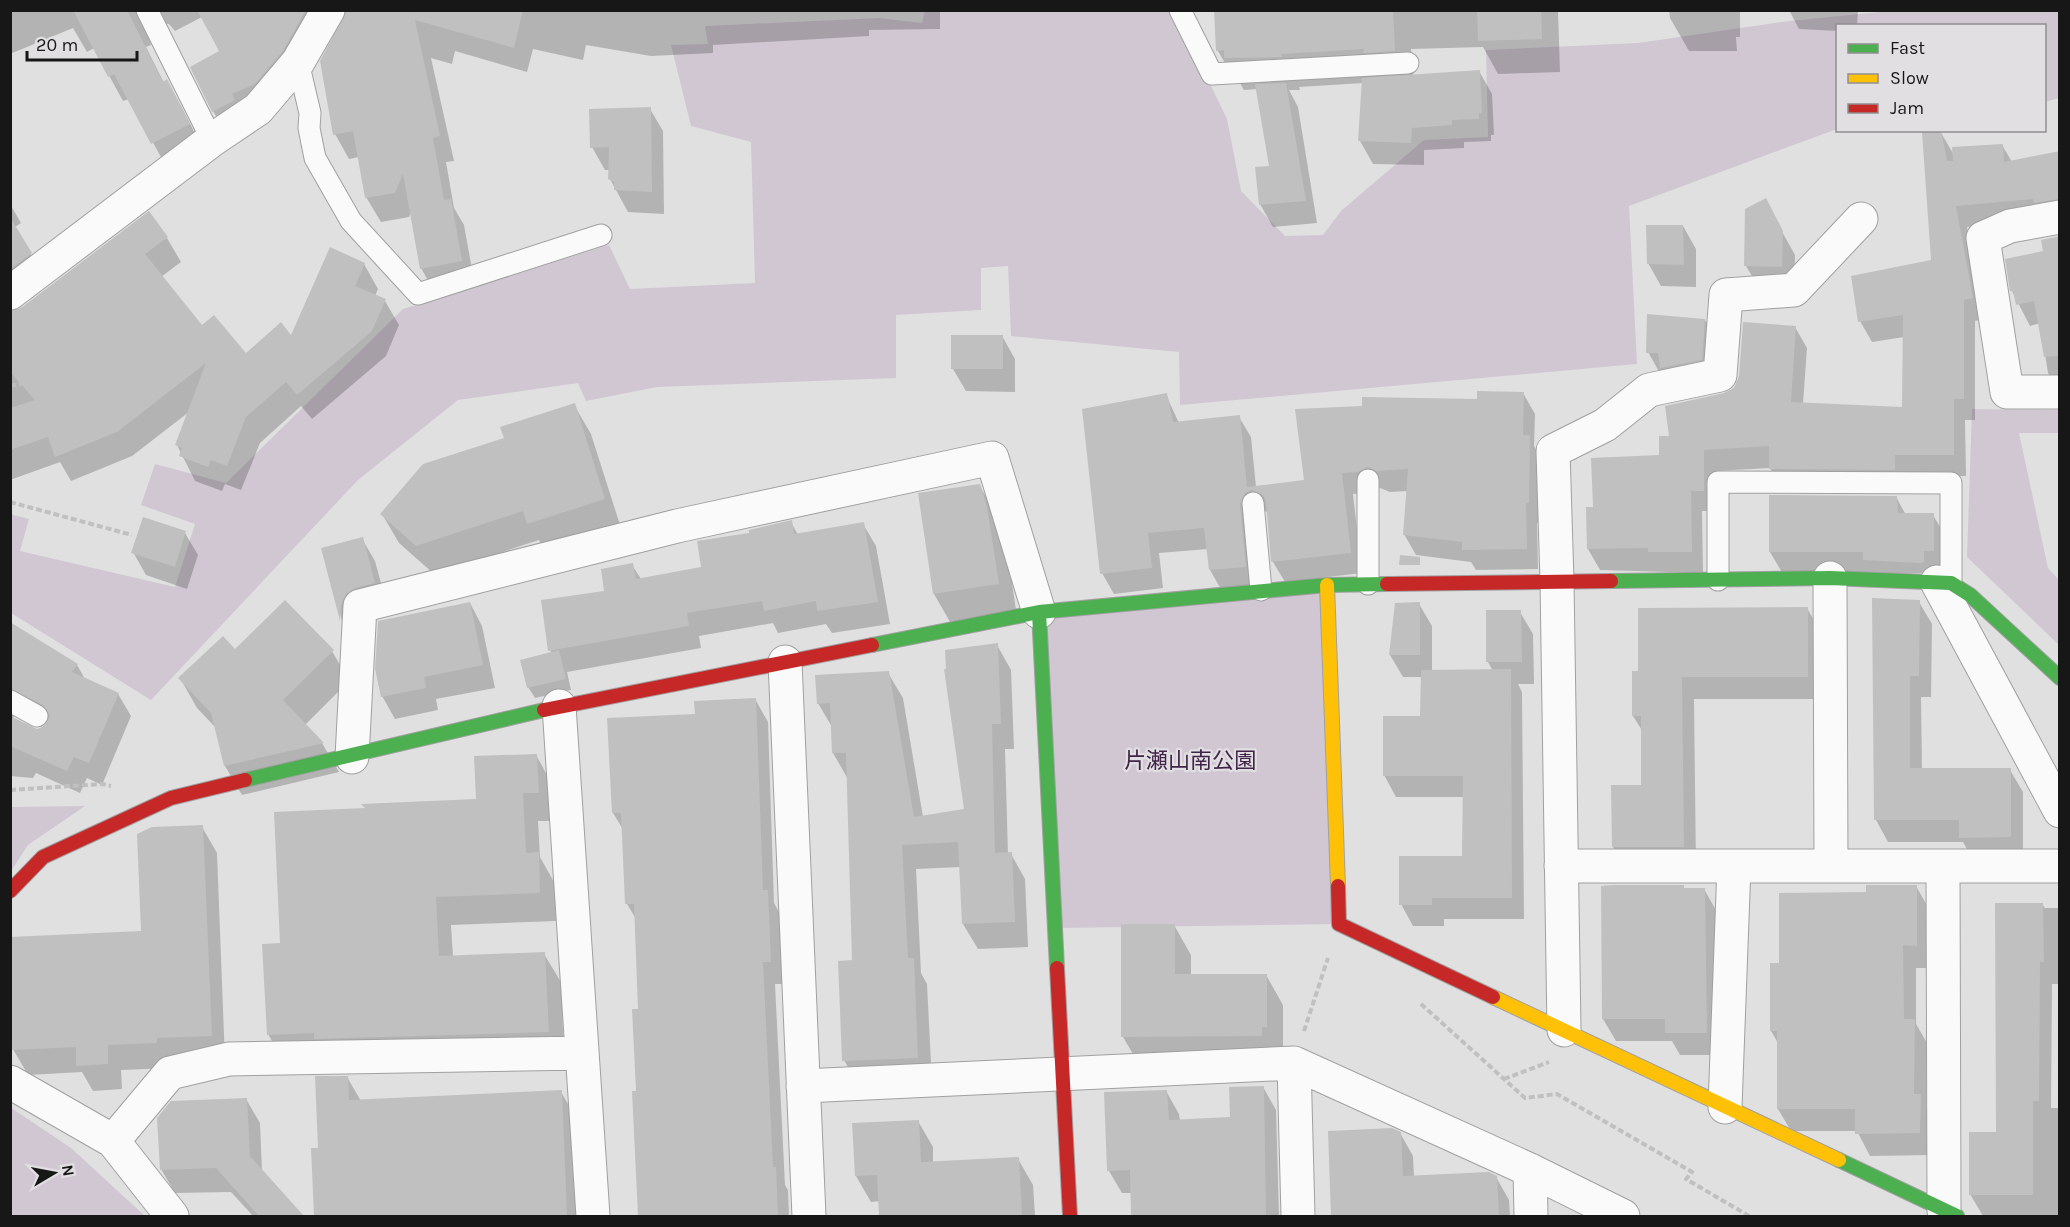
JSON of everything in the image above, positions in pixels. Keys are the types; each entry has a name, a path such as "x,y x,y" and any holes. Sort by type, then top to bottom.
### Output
{"street":[{"path":"10,293 212,140 258,109 298,62 328,10"},
{"path":"2060,217 2010,226 1983,238 2007,392 2060,392"},
{"path":"1564,1030 1557,580 1552,451 1605,425 1649,390 1720,375 1726,296 1794,290 1861,219"},
{"path":"352,757 360,606 677,526 992,458 1039,612 1070,1216"},
{"path":"1830,578 1831,866"},
{"path":"10,891 44,857 171,798 352,757 559,706 1039,612 1327,585 1830,578 1944,583 1970,595 2060,678"},
{"path":"1944,583 2060,811"},
{"path":"1327,585 1339,924 1950,1214 1943,866"},
{"path":"785,662 809,1216"},
{"path":"559,706 593,1216"},
{"path":"1561,866 2060,866"},
{"path":"1725,1107 1734,866"},
{"path":"113,1140 170,1073 229,1059 582,1053"},
{"path":"803,1086 1293,1063 1530,1170 1623,1216"},
{"path":"1293,1063 1298,1216"},
{"path":"10,1082 113,1140 172,1216"},
{"path":"1530,1170 1532,1216"}],"lane":[{"path":"147,10 212,140"},
{"path":"1180,10 1212,74 1408,63"},
{"path":"298,62 310,113 309,128 315,158 351,221 418,294 601,235"},
{"path":"1368,480 1368,584"},
{"path":"1718,580 1718,482 1951,483 1944,583"},
{"path":"1253,503 1261,590"},
{"path":"10,701 37,716"}],"path":[{"path":"10,386 84,369 113,423"},
{"path":"10,502 132,535"},
{"path":"10,790 102,784 114,787"},
{"path":"1293,1063 1339,924"},
{"path":"1401,953 1405,989 1525,1098 1557,1094 1692,1172 1686,1179 1749,1216"}],"green space":[{"path":"925,10 1175,11 1227,119 1241,191 1285,236 1323,235 1341,211 1424,140 1488,137 1486,50 1638,43 1781,22 1889,11 2059,11 2059,98 2046,102 2046,24 1836,24 1836,129 1629,206 1637,364 1180,405 1179,352 1011,336 1008,266 981,268 981,310 896,315 896,378 657,387 586,401 578,383 458,400 358,480 151,700 11,613 10,514 29,519 20,551 175,587 195,524 141,505 155,464 226,483 403,309 609,245 630,289 755,283 751,142 691,126 671,45 708,44 705,26 879,18 922,23"},
{"path":"1972,409 2059,410 2059,433 2019,433 2048,568 2059,580 2059,645 1967,557"},
{"name":"片瀬山南公園","path":"1327,585 1339,924 1057,928 1039,612"},
{"path":"85,806 28,845 11,871 11,807"},
{"path":"10,1107 71,1148 145,1216 11,1216"}],"building":[{"path":"73,10 127,10 163,82 167,79 190,124 151,144 114,74 108,77"},
{"path":"197,10 306,10 283,51 255,84 232,94 235,100 212,112 190,67 219,51"},
{"path":"347,10 413,10 414,14 414,10 523,10 514,48 415,20 440,136 433,138 444,200 451,199 462,261 420,269 403,174 395,193 365,198 353,131 333,135 320,61"},
{"path":"1214,10 1393,10 1395,51 1363,53 1364,49 1281,54 1282,57 1224,58 1224,50 1216,51"},
{"path":"1477,10 1541,10 1542,39 1478,41"},
{"path":"1480,70 1482,113 1479,113 1479,119 1452,120 1452,125 1412,128 1411,143 1358,141 1362,78"},
{"path":"1286,83 1306,201 1259,205 1255,167 1269,166 1255,84"},
{"path":"651,107 652,192 614,190 614,182 608,179 609,147 590,148 589,109"},
{"path":"1922,132 1941,132 1947,161 1953,161 1952,147 2003,144 2004,162 2060,151 2060,199 2034,203 2033,199 1956,206 1973,298 1964,300 1964,399 1954,399 1954,455 1895,455 1895,470 1769,469 1769,446 1704,450 1704,491 1691,491 1692,552 1648,552 1648,548 1587,549 1586,507 1593,507 1591,458 1659,455 1659,436 1669,436 1665,406 1724,393 1734,388 1739,376 1743,322 1796,326 1791,402 1902,407 1903,315 1858,322 1851,276 1931,260"},
{"path":"1766,198 1783,231 1782,267 1744,266 1745,209"},
{"path":"149,211 168,237 145,254 202,325 214,315 246,353 281,322 291,335 330,247 365,263 355,286 386,299 372,331 297,395 286,382 246,417 227,466 211,460 208,467 179,456 182,448 175,445 206,363 117,432 55,457 48,437 10,450 10,408 35,400 10,372 10,311 21,308"},
{"path":"10,217 32,253 10,269"},
{"path":"1646,225 1683,225 1684,265 1647,264"},
{"path":"2060,236 2060,356 2044,357 2034,301 2016,305 2013,291 2010,291 2005,259 2043,251 2041,240"},
{"path":"1647,314 1705,319 1702,360 1660,368 1658,353 1646,353"},
{"path":"951,335 1003,335 1003,369 951,369"},
{"path":"1477,391 1524,392 1523,435 1530,435 1529,503 1526,503 1527,549 1462,550 1462,542 1403,535 1408,469 1377,471 1367,467 1358,472 1342,473 1351,553 1271,562 1266,501 1263,495 1252,490 1245,493 1240,504 1246,567 1209,570 1204,528 1148,533 1152,568 1100,574 1082,409 1167,393 1173,422 1240,415 1247,487 1304,480 1295,409 1362,406 1362,397 1477,399"},
{"path":"575,403 605,499 527,524 523,511 416,546 380,514 423,464 504,438 500,427"},
{"path":"980,484 987,507 999,584 933,594 918,493"},
{"path":"1769,495 1897,496 1898,513 1934,513 1934,551 1924,551 1924,562 1920,563 1863,560 1863,552 1769,552"},
{"path":"143,517 186,531 175,567 131,553"},
{"path":"792,520 794,534 864,522 878,602 817,611 816,601 764,611 762,601 687,613 689,626 548,651 541,600 604,591 601,569 633,563 636,579 701,567 697,541 749,533 749,530"},
{"path":"363,537 375,583 355,588 346,594 341,605 340,621 321,548"},
{"path":"1400,555 1420,557 1420,565 1399,565"},
{"path":"1872,598 1920,600 1919,676 1910,676 1910,768 2011,768 2011,837 1959,838 1959,820 1874,820"},
{"path":"285,600 334,650 283,700 324,743 224,766 211,713 178,678 223,636 235,649"},
{"path":"470,602 483,665 424,677 426,688 381,697 375,669 378,621"},
{"path":"1420,602 1420,655 1389,655 1395,603"},
{"path":"1808,607 1808,677 1682,677 1684,847 1612,847 1611,785 1641,785 1641,716 1632,716 1632,671 1638,671 1638,608"},
{"path":"1486,610 1521,610 1522,662 1486,662"},
{"path":"10,622 78,664 72,672 119,693 89,763 74,757 67,771 10,746 10,716 37,729 44,727 50,716 43,705 10,688"},
{"path":"998,643 1001,724 992,724 995,853 1012,852 1015,922 962,924 958,842 902,845 908,958 914,958 918,1058 842,1061 838,961 852,960 846,753 832,753 830,703 817,704 815,675 889,671 914,817 964,809 944,669 946,669 945,650"},
{"path":"559,650 566,679 527,688 520,660"},
{"path":"1511,669 1512,898 1432,898 1432,905 1399,905 1399,856 1462,856 1463,776 1383,776 1383,716 1420,716 1421,670"},
{"path":"756,698 763,890 768,890 771,962 763,962 773,1167 776,1167 778,1216 638,1216 632,1091 636,1091 632,1009 638,1009 634,904 625,904 621,813 612,813 607,718 695,714 694,701"},
{"path":"537,754 539,793 523,793 526,853 539,852 540,893 436,897 439,956 545,952 549,1032 314,1039 314,1033 267,1035 262,944 280,943 274,812 365,808 361,804 476,799 474,756"},
{"path":"203,825 212,1036 157,1038 157,1043 108,1045 108,1064 76,1066 76,1047 12,1050 10,937 141,931 137,834 152,827"},
{"path":"1684,885 1684,888 1705,888 1707,1033 1665,1033 1665,1019 1602,1019 1601,886"},
{"path":"1866,885 1917,885 1917,946 1903,945 1904,1019 1915,1019 1914,1094 1921,1094 1920,1133 1855,1134 1855,1109 1777,1109 1777,1031 1770,1031 1770,963 1779,963 1779,893 1866,892"},
{"path":"1995,903 2043,903 2044,962 2040,962 2039,1101 2033,1101 2033,1195 1969,1195 1969,1132 1996,1132"},
{"path":"1121,924 1175,924 1175,974 1267,974 1267,1027 1262,1027 1262,1036 1121,1037"},
{"path":"315,1076 348,1076 349,1100 562,1090 567,1216 314,1216 311,1148 318,1148"},
{"path":"1264,1086 1266,1216 1131,1216 1130,1170 1107,1171 1104,1092 1167,1090 1169,1120 1230,1117 1229,1087"},
{"path":"247,1098 250,1156 304,1216 259,1216 216,1168 160,1170 157,1118 171,1101"},
{"path":"919,1120 921,1162 1019,1157 1022,1216 879,1216 877,1175 855,1176 852,1123"},
{"path":"1392,1128 1401,1132 1403,1176 1489,1172 1497,1176 1499,1216 1331,1216 1328,1131"}],"traffic: fast":[{"path":"1611,581 1830,578 1951,583 1970,595 2060,678"},
{"path":"872,645 1039,612 1327,585 1387,584"},
{"path":"1039,612 1057,968"},
{"path":"245,780 544,710"},
{"path":"1839,1160 1957,1216"}],"traffic: slow":[{"path":"1327,585 1338,886"},
{"path":"1493,997 1839,1160"}],"traffic: jam":[{"path":"1387,584 1611,581"},
{"path":"544,710 872,645"},
{"path":"10,891 43,857 171,798 245,780"},
{"path":"1338,886 1339,924 1493,997"},
{"path":"1057,968 1070,1216"}]}
